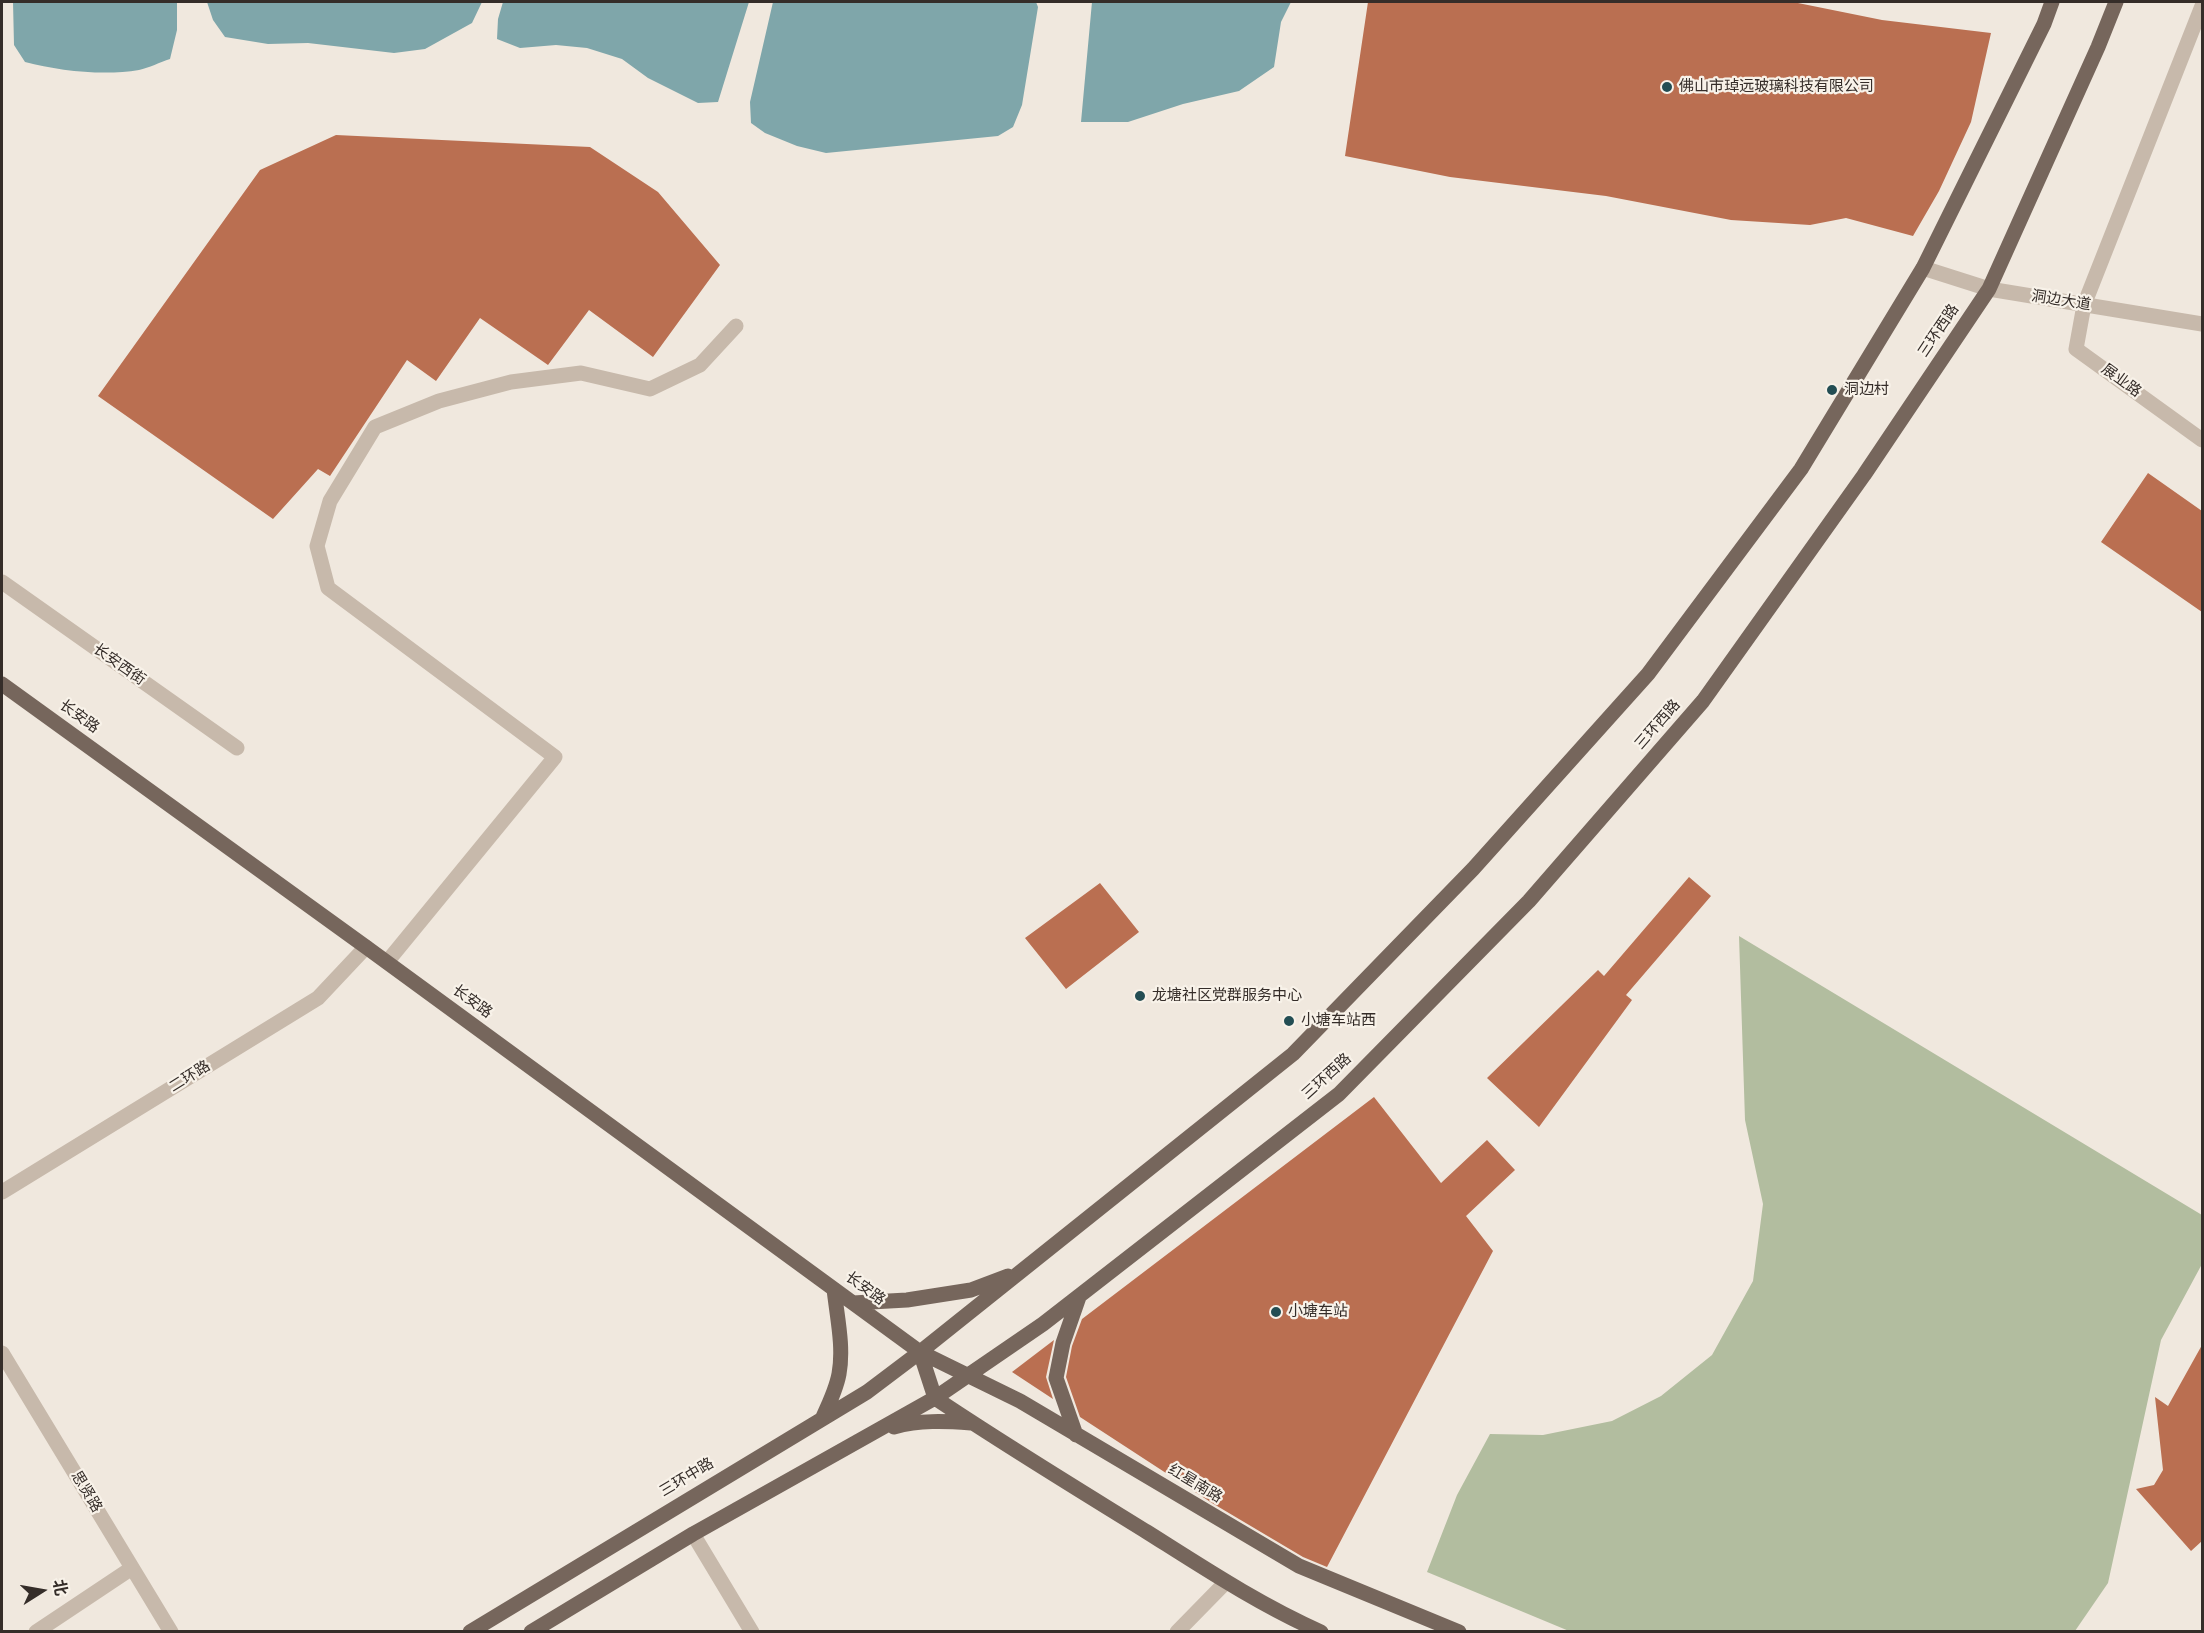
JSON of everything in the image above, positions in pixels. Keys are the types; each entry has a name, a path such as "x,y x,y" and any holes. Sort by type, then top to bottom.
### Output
{"main road":[{"name":"三环中路","path":"470,1632 867,1392 920,1352 1293,1054 1473,869 1647,674 1801,470 1923,267 2052,2"},
{"name":"三环西路","path":"935,1398 1079,1297 1339,1094 1529,901 1703,701 1864,475 1989,289 2116,2"},
{"name":"长安路","path":"2,684 920,1352"},
{"path":"853,1303 908,1300 971,1290 1022,1271"},
{"path":"822,1419 839,1374 840,1340 834,1289"},
{"path":"1076,1435 1056,1378 1064,1343 1079,1297"},
{"path":"920,1352 935,1398 1226,1582 1287,1617 1321,1632"},
{"name":"红星南路","path":"920,1352 1020,1401 1299,1566 1459,1632"},
{"path":"531,1632 693,1534 935,1398"},
{"path":"873,1432 910,1422 944,1420 974,1424"}],"street":[{"path":"2084,304 2202,6"},
{"name":"洞边大道","path":"1923,267 1989,289 2202,324"},
{"name":"展业路","path":"2084,304 2076,349 2202,440"},
{"path":"387,962 555,757 328,588 317,546 330,501 375,427 439,401 511,382 581,373 650,389 700,365 736,326"},
{"name":"长安西街","path":"2,582 237,748"},
{"name":"二环路","path":"2,1192 318,998 366,947"},
{"name":"思贤路","path":"2,1353 171,1632"},
{"path":"693,1534 752,1632"},
{"path":"36,1632 132,1568"},
{"path":"1178,1632 1226,1582"}],"green space":[{"path":"1739,936 2202,1215 2202,1264 2161,1340 2108,1583 2075,1631 1569,1631 1427,1572 1457,1495 1490,1434 1543,1435 1612,1421 1661,1396 1712,1355 1753,1281 1763,1204 1745,1120"}],"water":[{"path":"13,2 177,2 177,30 170,59 139,70 111,73 67,70 25,62 14,45"},
{"path":"207,2 482,2 472,23 425,49 394,53 308,43 268,44 225,37 213,20"},
{"path":"503,2 749,2 718,102 698,103 648,78 622,59 587,48 556,45 520,48 497,39 498,19"},
{"path":"773,2 1036,2 1038,7 1022,105 1013,127 998,136 826,153 797,146 765,133 751,123 750,102"},
{"path":"1092,2 1291,2 1281,22 1274,67 1239,91 1183,104 1128,122 1081,122"}],"building":[{"name":"佛山市琸远玻璃科技有限公司","path":"1368,2 1793,2 1882,20 1991,33 1971,122 1939,191 1913,236 1846,218 1810,225 1731,220 1606,196 1450,177 1345,156"},
{"path":"336,135 590,147 658,192 720,265 653,357 589,310 548,365 480,318 436,381 407,360 330,476 318,469 273,519 98,396 260,170"},
{"path":"2148,473 2202,511 2202,612 2101,542"},
{"path":"1689,877 1711,896 1626,995 1632,1000 1539,1127 1487,1078 1598,970 1604,976"},
{"path":"1100,883 1139,932 1066,989 1025,938"},
{"name":"小塘车站","path":"1374,1097 1441,1183 1487,1140 1515,1170 1466,1216 1493,1251 1327,1567 1303,1557 1212,1503 1080,1417 1066,1377 1072,1346 1082,1319"},
{"path":"1054,1340 1046,1377 1053,1399 1012,1372"},
{"path":"2202,1345 2202,1541 2191,1551 2136,1489 2154,1485 2163,1470 2155,1397 2168,1406"}],"place":[{"name":"佛山市琸远玻璃科技有限公司","path":"1667,87"},
{"name":"洞边村","path":"1832,390"},
{"name":"龙塘社区党群服务中心","path":"1140,996"},
{"name":"小塘车站西","path":"1289,1021"},
{"name":"小塘车站","path":"1276,1312"}]}
